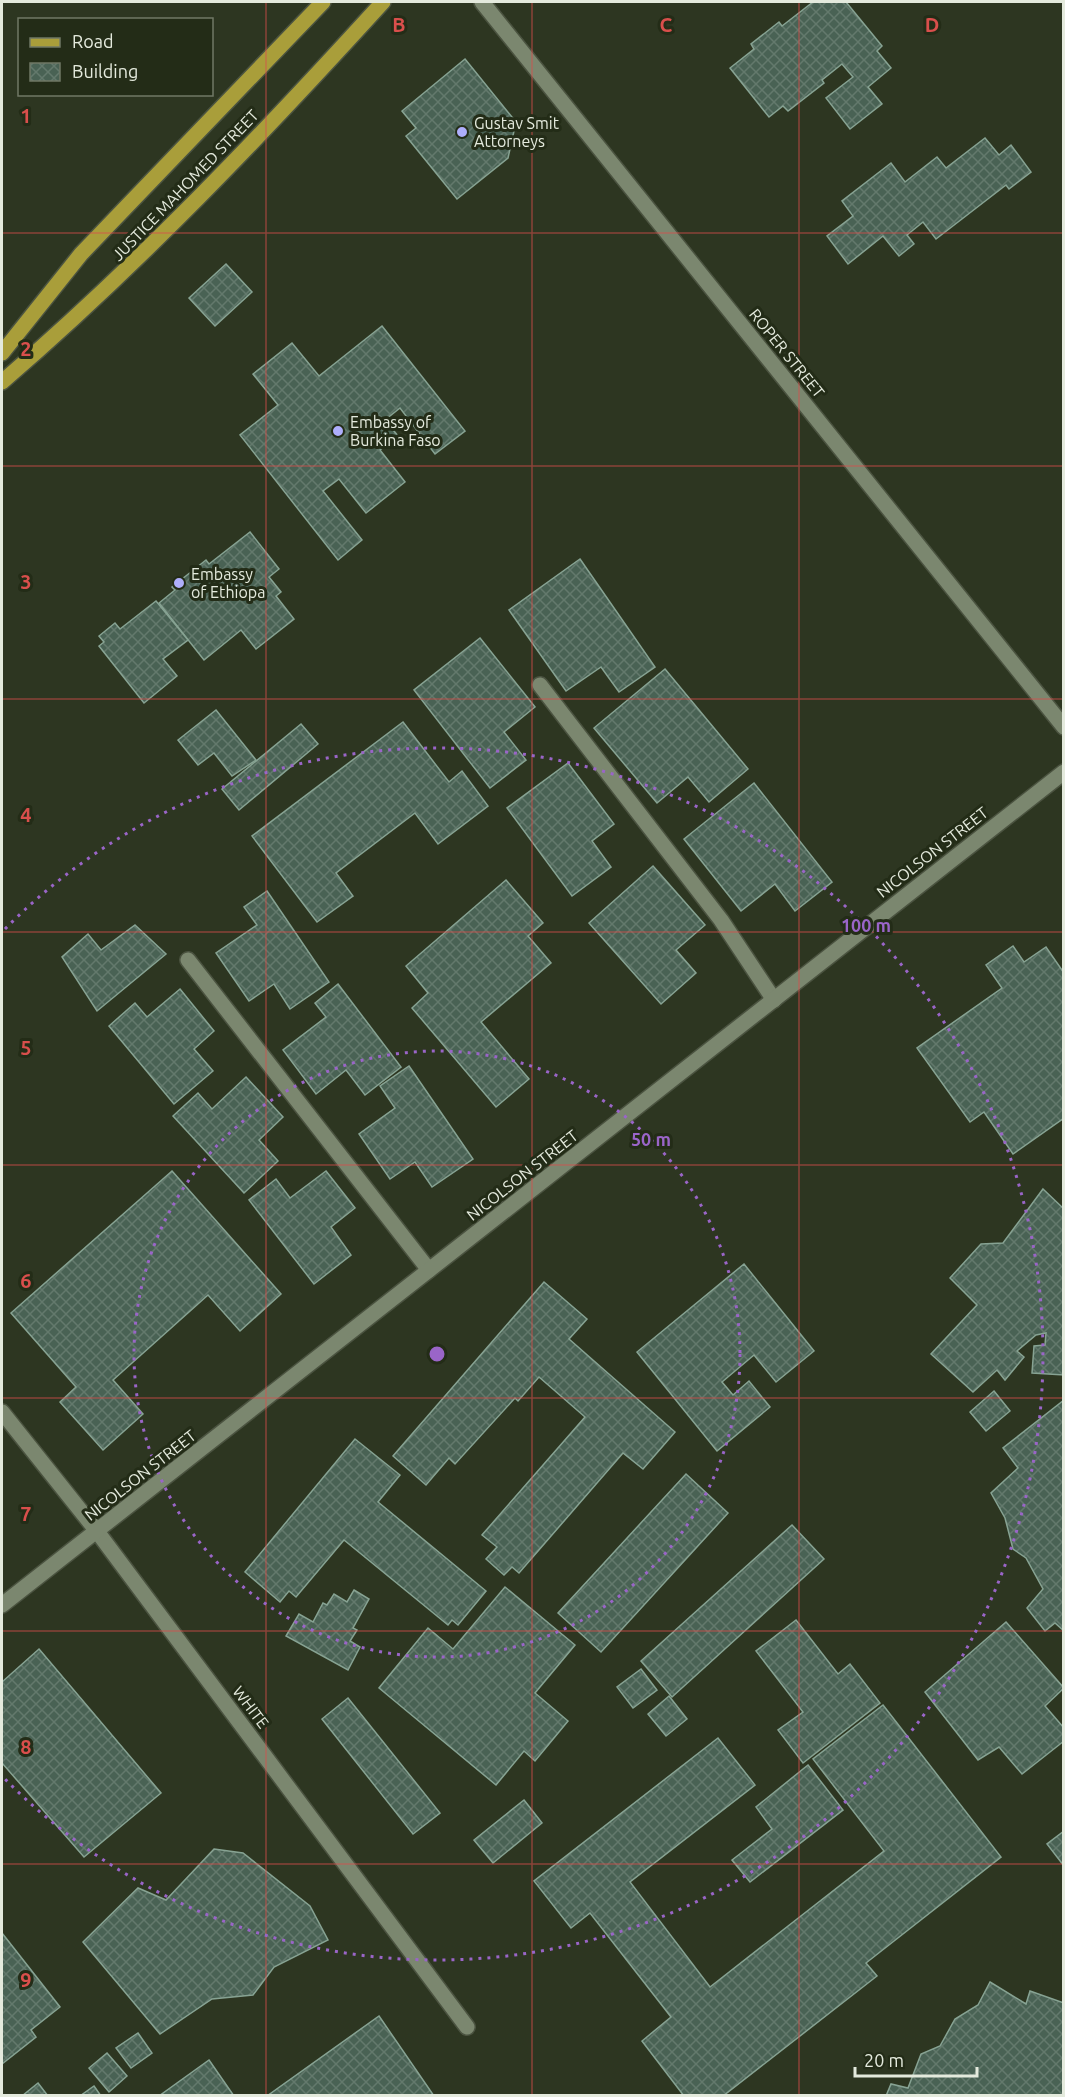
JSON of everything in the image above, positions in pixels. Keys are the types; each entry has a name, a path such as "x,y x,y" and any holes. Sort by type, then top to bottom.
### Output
{"main road":[{"name":"JUSTICE MAHOMED STREET","path":"2,353 81,254 323,2"},
{"name":"JUSTICE MAHOMED STREET","path":"2,382 109,288 170,227 383,2"}],"street":[{"name":"ROPER STREET","path":"482,2 1064,727"},
{"path":"540,685 722,920 774,1000"},
{"name":"NICOLSON STREET","path":"2,1605 1064,772"},
{"path":"188,960 429,1270"},
{"name":"WHITE","path":"2,1412 96,1530 467,2027"}],"building":[{"path":"813,2 846,2 882,46 877,51 891,68 868,87 882,104 850,129 826,98 853,77 842,64 822,80 824,83 788,111 783,106 769,117 730,68 754,49 751,44 779,22 782,26"},
{"name":"Gustav Smit Attorneys","path":"465,59 516,122 508,158 457,199 406,136 416,128 402,111"},
{"path":"985,138 999,155 1011,145 1031,172 1009,189 1006,185 936,239 923,222 907,235 914,244 899,256 883,236 848,264 827,236 853,216 842,201 891,163 905,182 937,157 946,168"},
{"path":"226,264 252,292 215,326 189,298"},
{"path":"382,326 465,431 435,454 400,408 385,420 398,436 380,450 405,482 366,513 339,479 323,491 362,540 338,560 240,435 278,405 253,374 292,343 319,376"},
{"path":"250,532 279,569 269,577 281,592 276,596 294,619 256,649 241,630 204,660 159,603 175,590 172,587 206,560 209,564"},
{"path":"580,559 655,667 619,692 601,667 566,691 509,610"},
{"path":"156,601 188,640 163,659 177,676 144,703 99,646 104,642 99,636 115,623 120,629"},
{"path":"480,638 535,707 504,732 526,760 490,788 414,690"},
{"path":"665,669 748,769 709,802 688,777 657,803 594,728"},
{"path":"216,710 256,760 232,776 214,753 198,765 178,740"},
{"path":"403,722 449,782 462,771 488,806 438,844 415,813 336,873 353,896 317,922 252,836"},
{"path":"301,724 318,744 239,810 222,789"},
{"path":"568,763 614,824 592,841 611,867 572,896 507,808"},
{"path":"754,783 832,882 795,911 775,884 741,911 684,839"},
{"path":"653,866 705,925 676,950 696,973 661,1004 589,923"},
{"path":"506,880 543,923 528,936 551,963 481,1022 529,1079 496,1107 412,1008 428,993 406,966"},
{"path":"267,891 329,982 290,1009 274,984 249,1001 216,953 257,925 244,907"},
{"path":"135,925 166,954 97,1011 62,957 88,934 101,950"},
{"path":"1013,946 1024,962 1046,947 1064,973 1064,1118 1013,1154 984,1112 970,1122 917,1048 1002,988 986,965"},
{"path":"338,984 401,1067 365,1095 346,1070 316,1094 283,1050 326,1017 315,1003"},
{"path":"180,989 214,1031 194,1049 213,1071 174,1104 109,1026 135,1003 147,1017"},
{"path":"409,1066 473,1159 432,1187 415,1162 390,1179 359,1134 395,1108 380,1086"},
{"path":"246,1077 283,1117 259,1140 278,1161 244,1193 173,1116 198,1093 212,1109"},
{"path":"172,1171 281,1294 240,1331 208,1295 113,1380 143,1414 103,1450 60,1402 76,1387 11,1313"},
{"path":"326,1171 355,1208 331,1227 351,1255 314,1284 249,1200 276,1179 290,1198"},
{"path":"1043,1189 1064,1209 1064,1375 1032,1373 1034,1346 1045,1345 1046,1333 1036,1335 1017,1351 1024,1357 1005,1380 997,1370 973,1392 931,1354 977,1305 950,1278 981,1244 1003,1243"},
{"path":"744,1264 814,1351 776,1382 754,1355 722,1382 733,1395 749,1381 770,1407 717,1451 637,1352"},
{"path":"544,1282 587,1319 569,1339 675,1432 643,1469 623,1453 519,1573 512,1567 504,1575 486,1559 497,1547 482,1535 585,1417 539,1377 518,1401 515,1398 455,1464 449,1458 426,1485 393,1456"},
{"path":"994,1391 1010,1411 986,1431 970,1412"},
{"path":"1064,1400 1064,1631 1055,1623 1045,1631 1027,1608 1043,1589 1026,1558 1013,1549 1005,1518 991,1493 1018,1468 1003,1448"},
{"path":"355,1439 400,1475 378,1502 486,1591 458,1625 452,1620 448,1625 344,1540 296,1597 289,1591 280,1602 245,1572"},
{"path":"686,1474 728,1513 601,1652 558,1613"},
{"path":"792,1525 824,1559 672,1697 641,1661"},
{"path":"505,1587 575,1645 535,1693 568,1721 535,1761 524,1751 496,1785 379,1688 428,1628 453,1649"},
{"path":"354,1590 369,1599 353,1628 357,1630 350,1641 360,1647 348,1670 286,1636 299,1614 313,1622 323,1603 327,1605 334,1594 347,1602"},
{"path":"796,1620 838,1674 850,1664 880,1703 803,1763 778,1730 803,1712 756,1651"},
{"path":"1006,1622 1064,1688 1045,1706 1064,1728 1064,1741 1022,1774 999,1747 978,1760 925,1692"},
{"path":"39,1649 161,1793 84,1857 2,1763 2,1682"},
{"path":"641,1669 657,1690 633,1708 617,1687"},
{"path":"669,1696 687,1719 666,1736 648,1714"},
{"path":"348,1698 440,1813 413,1834 322,1719"},
{"path":"883,1705 1001,1857 866,1963 877,1976 723,2096 684,2096 642,2041 671,2017 590,1913 571,1928 534,1881 718,1738 755,1785 630,1882 710,1987 884,1851 813,1759"},
{"path":"808,1765 843,1810 750,1882 732,1860 772,1829 756,1807"},
{"path":"524,1800 542,1823 493,1863 474,1840"},
{"path":"1064,1831 1064,1866 1047,1844"},
{"path":"214,1849 243,1853 310,1906 328,1940 274,1967 253,1995 212,1999 160,2034 83,1942 138,1888 166,1900"},
{"path":"2,1933 60,2007 31,2030 36,2037 2,2064"},
{"path":"990,1982 1026,2004 1030,1991 1064,2003 1064,2096 886,2096 891,2084 908,2088 921,2054 940,2046 955,2019 978,2005"},
{"path":"379,2016 434,2096 267,2096"},
{"path":"138,2033 152,2053 131,2068 116,2048"},
{"path":"107,2053 127,2076 109,2092 89,2068"},
{"path":"209,2060 234,2096 159,2096"},
{"path":"38,2083 48,2096 22,2096"},
{"path":"94,2086 101,2096 80,2096"}],"place":[{"name":"Gustav Smit Attorneys","path":"462,132"},
{"name":"Embassy of Burkina Faso","path":"338,431"},
{"name":"Embassy of Ethiopa","path":"179,583"}]}
